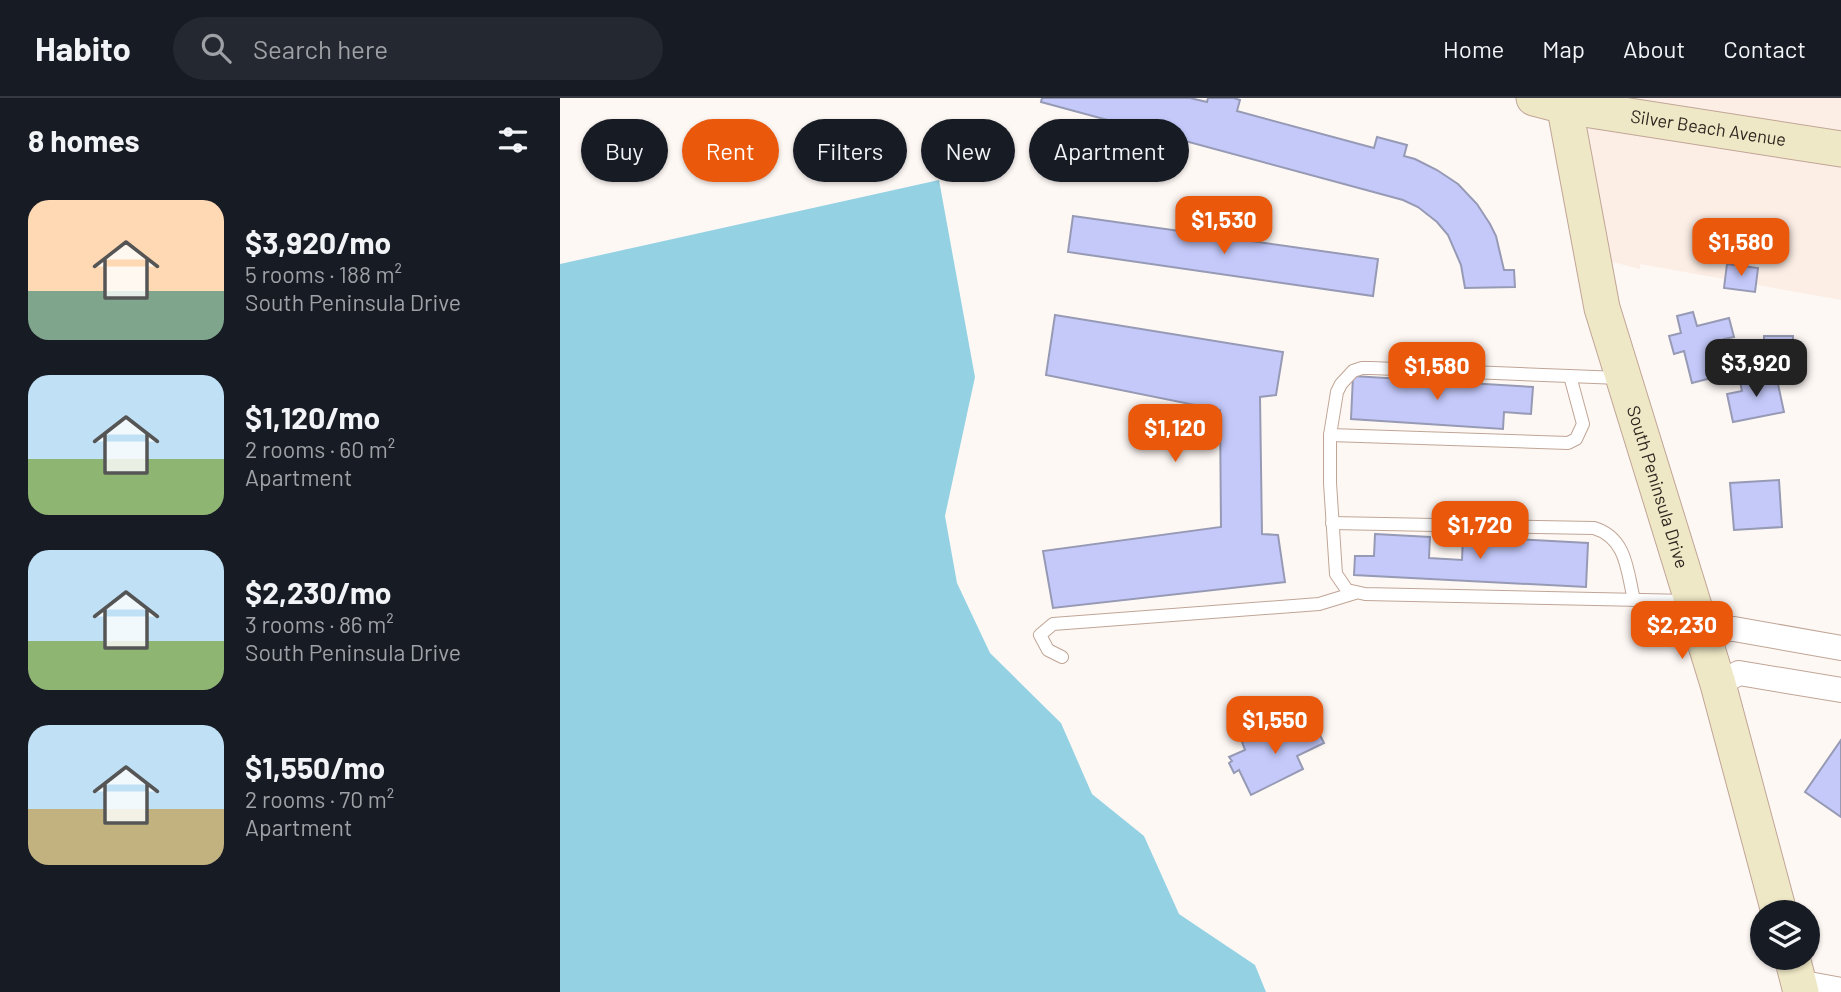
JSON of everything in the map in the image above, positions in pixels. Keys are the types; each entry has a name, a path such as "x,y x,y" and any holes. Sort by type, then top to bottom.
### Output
{"main road":[{"name":"Silver Beach Avenue","path":"1554,101 1841,149"},
{"name":"South Peninsula Drive","path":"1554,101 1602,308 1718,684 1776,900"}],"street":[{"path":"1697,615 1734,628 1841,648"},
{"path":"1718,684 1739,673 1841,690"},
{"path":"1797,977 1841,990"}],"lane":[{"path":"1624,379 1362,368 1353,371 1337,392 1330,435 1329,483 1336,574 1346,590 1355,593 1634,600 1697,615"},
{"path":"1330,435 1568,443 1576,439 1583,424 1570,376"},
{"path":"1332,523 1603,530 1612,536 1623,552 1634,600"},
{"path":"1062,657 1048,650 1040,635 1053,624 1320,604 1355,593"}],"shaded area":[{"path":"1595,98 1841,98 1841,137"},
{"path":"1579,120 1841,162 1841,300 1640,264 1640,269 1605,260"}],"water":[{"path":"560,98 934,98 935,119 921,119 921,182 939,182 975,377 945,516 957,583 990,653 1061,723 1092,794 1144,836 1179,914 1255,965 1266,992 560,992"}],"pier":[{"path":"560,98 938,98 938,119 921,119 921,182 930,182 560,264"}],"building":[{"path":"1042,98 1190,98 1207,102 1208,98 1234,98 1240,100 1237,111 1374,148 1377,137 1407,145 1404,156 1437,170 1458,184 1477,204 1496,236 1504,270 1514,270 1515,287 1465,288 1461,265 1448,235 1418,207 1403,200 1189,142 1189,119 1104,119 1041,102"},
{"path":"1073,216 1378,259 1373,296 1068,252"},
{"path":"1727,264 1758,268 1755,292 1724,288"},
{"path":"1693,312 1697,326 1729,318 1734,337 1724,339 1729,356 1711,361 1715,377 1692,383 1684,351 1674,354 1669,336 1681,333 1677,316"},
{"path":"1055,315 1283,352 1276,395 1260,397 1262,534 1278,535 1285,582 1053,608 1043,551 1221,527 1220,410 1046,375"},
{"path":"1764,336 1793,336 1792,373 1770,372 1771,360 1764,360"},
{"path":"1776,375 1784,412 1733,422 1727,394 1742,391 1740,382"},
{"path":"1353,376 1533,387 1531,414 1504,412 1503,429 1351,419"},
{"path":"1779,480 1782,527 1734,530 1730,483"},
{"path":"1375,534 1430,537 1429,558 1462,560 1463,536 1588,543 1586,587 1354,575 1355,556 1374,556"},
{"path":"1312,719 1324,743 1297,756 1303,769 1251,795 1239,770 1234,773 1229,757 1245,750 1242,742 1263,732 1266,739"},
{"path":"1841,740 1841,817 1805,792"}]}
